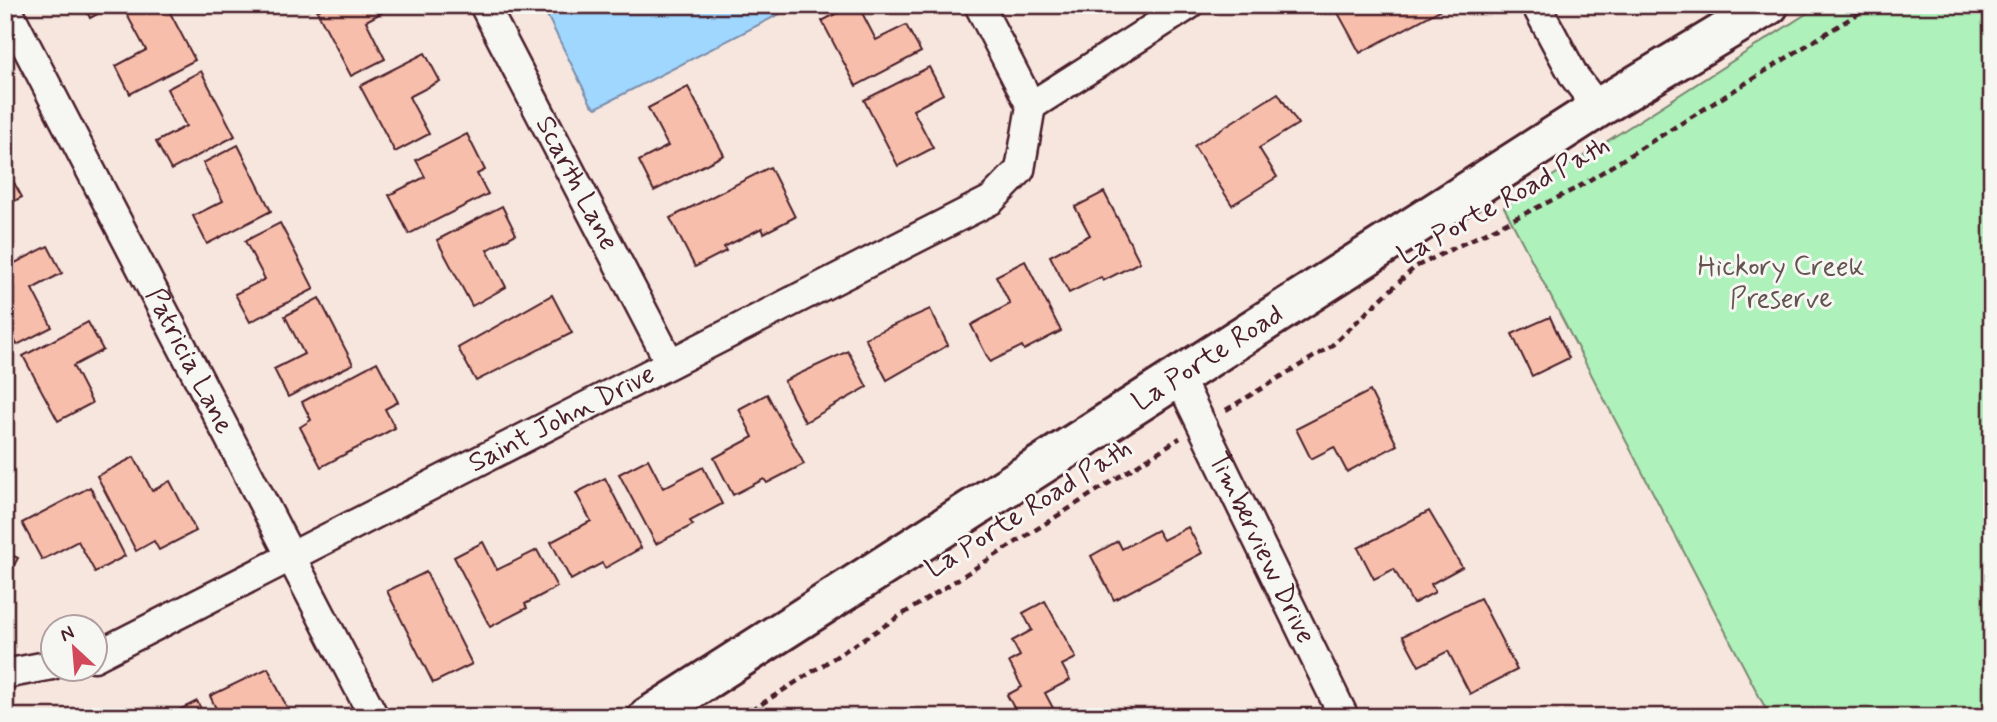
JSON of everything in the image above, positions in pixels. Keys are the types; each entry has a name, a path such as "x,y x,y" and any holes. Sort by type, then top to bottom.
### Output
{"street":[{"name":"Patricia Lane","path":"5,5 374,717"},
{"name":"Scarth Lane","path":"484,5 670,363"},
{"path":"979,5 1031,106 1189,5"},
{"path":"1536,5 1574,76 1598,108"},
{"name":"La Porte Road","path":"648,717 1598,108 1769,5"},
{"name":"Saint John Drive","path":"108,650 991,200 1020,170 1031,106"},
{"name":"Timberview Drive","path":"1179,378 1344,717"},
{"path":"5,674 38,668"}],"path":[{"name":"La Porte Road Path","path":"741,717 1201,425 1330,347 1415,267 1575,189 1872,5"}],"green space":[{"name":"Hickory Creek Preserve","path":"1820,5 1992,5 1992,717 1770,717 1504,207"}],"water":[{"path":"542,5 797,5 596,108 591,104"}],"building":[{"path":"84,5 114,5 90,18"},
{"path":"140,5 166,5 195,60 130,94 116,66 146,50 126,13"},
{"path":"328,5 396,5 366,21 385,59 351,76 317,11"},
{"path":"852,5 858,5 876,40 906,25 921,52 856,86 822,21"},
{"path":"1348,5 1442,5 1444,8 1360,53 1337,11"},
{"path":"425,53 440,81 409,97 429,134 395,152 360,86"},
{"path":"929,67 943,94 913,110 933,148 898,166 864,100"},
{"path":"201,71 235,136 171,170 156,142 186,126 167,89"},
{"path":"688,87 724,155 654,191 639,161 668,146 648,108"},
{"path":"1278,93 1298,124 1259,148 1277,177 1232,205 1194,146"},
{"path":"467,134 485,170 477,174 488,194 409,234 389,195 425,177 416,160"},
{"path":"238,145 271,211 207,244 193,216 223,201 203,163"},
{"path":"770,167 795,217 764,233 762,228 724,247 726,251 695,267 670,218"},
{"path":"7,170 22,197 5,206 5,171"},
{"path":"1104,192 1140,262 1103,281 1101,277 1069,293 1050,256 1090,235 1075,207"},
{"path":"502,206 516,234 487,250 506,287 472,306 437,240"},
{"path":"280,223 314,289 250,322 235,294 265,279 245,241"},
{"path":"48,246 62,273 32,289 52,327 17,345 5,321 5,268"},
{"path":"1025,261 1061,331 1024,350 1022,346 990,362 971,325 1010,304 996,276"},
{"path":"552,295 572,333 476,381 458,348"},
{"path":"319,298 353,364 288,397 274,369 304,354 285,316"},
{"path":"930,309 948,345 887,380 865,338"},
{"path":"1550,317 1569,358 1532,376 1512,334"},
{"path":"88,322 103,350 73,366 92,403 58,421 23,356"},
{"path":"848,351 867,387 805,422 784,381"},
{"path":"377,362 398,402 385,409 395,428 321,467 300,427 311,420 302,402"},
{"path":"1370,391 1397,445 1347,472 1334,447 1311,459 1296,429"},
{"path":"767,394 804,464 767,483 764,479 733,495 714,458 753,437 739,409"},
{"path":"134,457 152,491 170,481 196,531 159,550 154,541 136,551 97,476"},
{"path":"648,459 663,488 703,467 722,504 690,521 693,525 656,544 619,474"},
{"path":"605,478 641,548 605,568 602,563 571,580 551,542 591,521 576,493"},
{"path":"90,487 125,556 95,572 78,541 42,560 22,523"},
{"path":"1429,511 1462,567 1431,584 1435,592 1413,604 1394,569 1374,579 1358,548"},
{"path":"1188,527 1202,553 1114,600 1091,556 1118,541 1122,549 1157,530 1163,540"},
{"path":"483,542 497,570 537,550 557,587 525,604 527,608 490,627 454,557"},
{"path":"5,552 18,558 5,582"},
{"path":"426,572 472,664 433,683 387,591"},
{"path":"1480,598 1517,670 1470,694 1448,651 1419,666 1403,636"},
{"path":"1045,601 1076,658 1062,665 1070,680 1045,693 1053,708 1037,717 1019,717 1007,695 1022,687 1009,662 1020,656 1012,641 1032,630 1023,613"},
{"path":"268,668 291,716 220,717 210,696"},
{"path":"197,701 205,717 165,717"}]}
